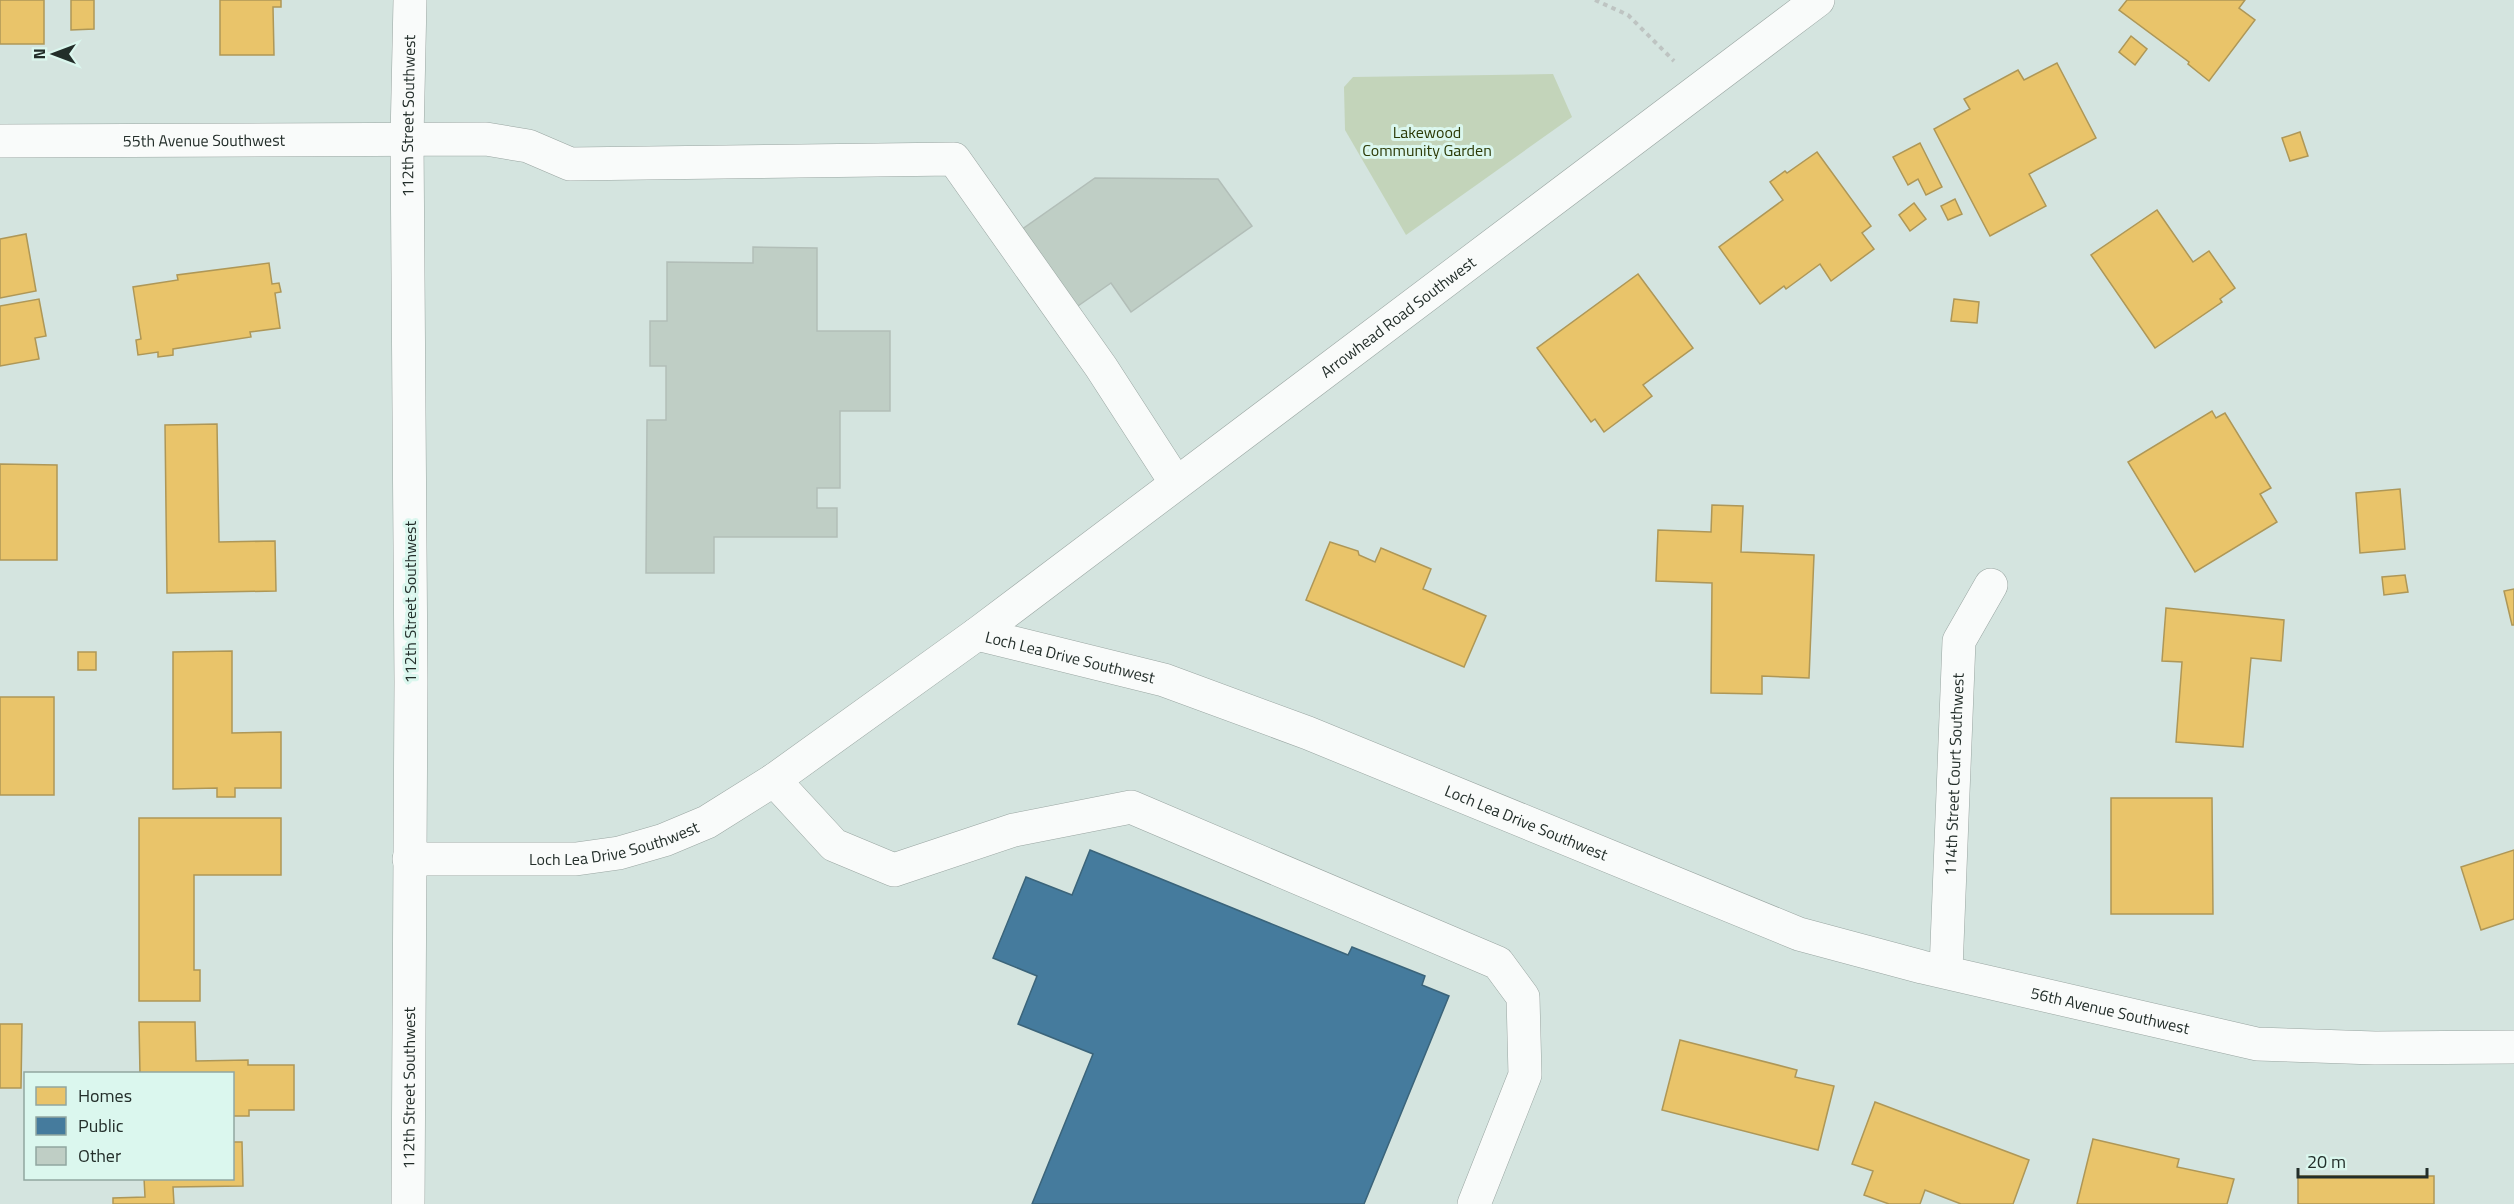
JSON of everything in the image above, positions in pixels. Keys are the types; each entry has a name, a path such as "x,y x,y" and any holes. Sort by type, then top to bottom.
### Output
{"street":[{"name":"112th Street Southwest","path":"408,1204 411,682 407,139 410,0"},
{"name":"Arrowhead Road Southwest","path":"977,634 1818,0"},
{"name":"55th Avenue Southwest","path":"0,141 407,139 507,141 528,146 570,164 954,159 1101,367 1176,483"},
{"name":"114th Street Court Southwest","path":"1947,970 1959,641 1991,585"},
{"name":"Loch Lea Drive Southwest","path":"409,859 576,859 619,854 664,840 706,822 774,780 977,634 1164,680 1308,733 1719,901"},
{"path":"774,780 834,845 894,870 1014,830 1131,807 1498,963 1523,997 1525,1075 1474,1204"},
{"name":"56th Avenue Southwest","path":"1719,901 1799,934 1922,966 2257,1044 2375,1048 2514,1047"}],"path":[{"path":"1595,0 1628,15 1701,88"}],"green space":[{"name":"Lakewood Community Garden","path":"1553,74 1572,117 1406,235 1345,130 1344,87 1353,77"}],"building: Homes":[{"path":"0,0 44,0 44,44 0,44"},
{"path":"71,0 94,0 94,29 71,30"},
{"path":"220,0 281,0 281,7 273,7 274,55 220,55"},
{"path":"2127,0 2245,0 2239,8 2255,20 2209,81 2188,64 2189,62 2119,10"},
{"path":"2131,36 2147,49 2135,65 2119,52"},
{"path":"2057,63 2096,138 2029,174 2046,206 1990,236 1934,129 1970,109 1964,99 2018,70 2024,80"},
{"path":"2300,132 2308,156 2290,161 2282,138"},
{"path":"1920,143 1942,187 1926,195 1918,179 1908,185 1893,157"},
{"path":"1817,152 1871,226 1862,233 1874,249 1831,281 1820,264 1786,289 1784,286 1760,304 1719,247 1783,200 1770,182"},
{"path":"1955,199 1962,214 1948,220 1941,206"},
{"path":"1914,203 1926,219 1910,231 1899,215"},
{"path":"2157,210 2193,262 2209,251 2235,288 2220,299 2222,302 2155,348 2091,255"},
{"path":"26,234 36,291 0,298 0,239"},
{"path":"269,263 272,284 279,283 281,292 275,293 280,328 250,332 251,337 173,349 173,355 158,357 158,352 138,355 136,340 141,339 133,287 178,280 177,275"},
{"path":"1638,274 1693,348 1643,385 1652,396 1604,432 1595,419 1591,422 1537,348"},
{"path":"39,299 46,336 35,338 39,359 0,366 0,306"},
{"path":"1954,299 1979,302 1977,323 1951,321"},
{"path":"2212,411 2216,418 2225,413 2271,488 2260,494 2277,522 2195,572 2128,462"},
{"path":"217,424 219,542 275,541 276,591 167,593 165,425"},
{"path":"0,464 57,465 57,560 0,560"},
{"path":"2400,489 2405,549 2360,553 2356,493"},
{"path":"1712,505 1743,506 1741,552 1814,555 1809,678 1762,676 1762,694 1711,693 1712,583 1656,581 1658,530 1711,532"},
{"path":"1330,542 1358,551 1359,555 1375,562 1381,548 1431,569 1423,589 1486,616 1464,667 1306,600"},
{"path":"2405,575 2408,592 2384,595 2382,577"},
{"path":"2514,589 2514,625 2512,625 2504,591"},
{"path":"2166,608 2284,620 2281,661 2251,658 2243,747 2176,742 2182,662 2162,661"},
{"path":"232,651 232,733 281,732 281,788 235,788 235,797 217,797 217,788 173,789 173,652"},
{"path":"78,652 96,652 96,670 78,670"},
{"path":"0,697 54,697 54,795 0,795"},
{"path":"2111,798 2212,798 2213,914 2111,914"},
{"path":"139,818 281,818 281,875 194,875 194,970 200,970 200,1001 139,1001"},
{"path":"2514,850 2514,919 2481,930 2461,867"},
{"path":"139,1022 195,1022 196,1061 248,1060 248,1065 294,1065 294,1110 249,1110 249,1116 234,1116 234,1072 140,1072"},
{"path":"0,1024 22,1024 21,1088 0,1088"},
{"path":"1680,1040 1797,1070 1795,1077 1834,1086 1818,1150 1662,1110"},
{"path":"1875,1102 2029,1160 2013,1204 1961,1204 1925,1190 1920,1204 1889,1204 1864,1195 1873,1171 1852,1164"},
{"path":"2093,1139 2179,1159 2177,1167 2234,1179 2227,1204 2077,1204"},
{"path":"234,1142 242,1142 243,1186 173,1187 174,1204 113,1204 113,1198 145,1197 144,1180 234,1180"},
{"path":"2298,1176 2434,1176 2434,1204 2298,1204"}],"building: Public":[{"path":"1090,850 1348,955 1352,947 1425,976 1422,985 1449,996 1364,1204 1032,1204 1093,1054 1018,1024 1037,976 993,958 1026,877 1072,895"}],"building: Other":[{"path":"1095,178 1218,179 1252,226 1131,312 1111,283 1075,308 1021,230"},
{"path":"753,247 817,248 817,331 890,331 890,411 840,411 840,488 817,488 817,508 837,508 837,537 714,537 714,573 646,573 647,420 666,420 666,366 650,366 650,321 667,321 667,262 753,263"}]}
